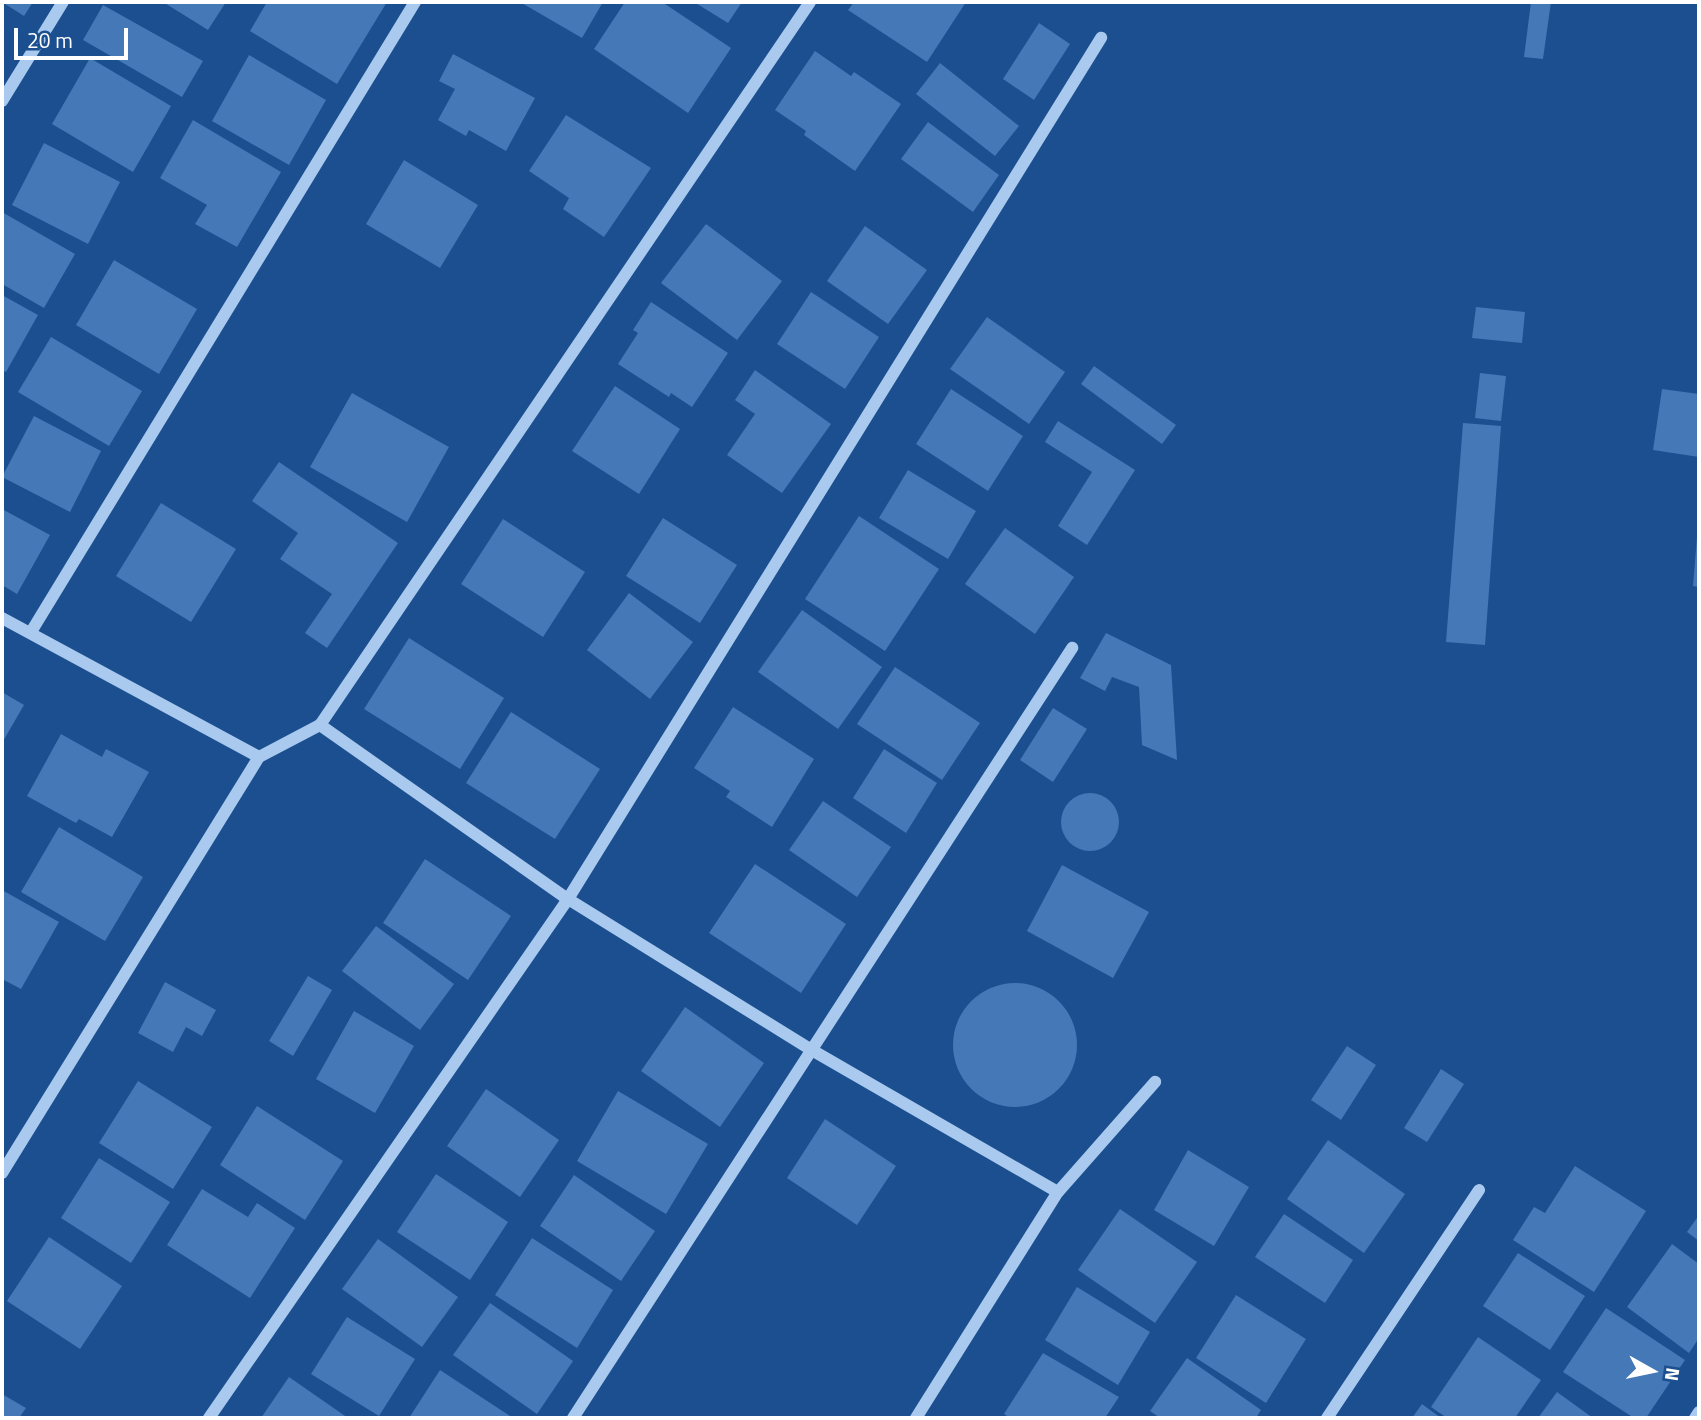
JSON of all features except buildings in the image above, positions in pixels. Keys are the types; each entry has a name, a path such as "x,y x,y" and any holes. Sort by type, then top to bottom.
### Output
{"street":[{"path":"2,101 63,2"},
{"path":"31,632 415,2"},
{"path":"2,1173 259,757 320,724 810,2"},
{"path":"209,1418 568,899 1101,38"},
{"path":"2,618 259,757"},
{"path":"573,1418 1072,648"},
{"path":"320,724 568,899 810,1049 1058,1192"},
{"path":"916,1418 1058,1192 1155,1083"},
{"path":"1327,1418 1479,1190"},
{"path":"1695,1418 1699,1412"}]}
